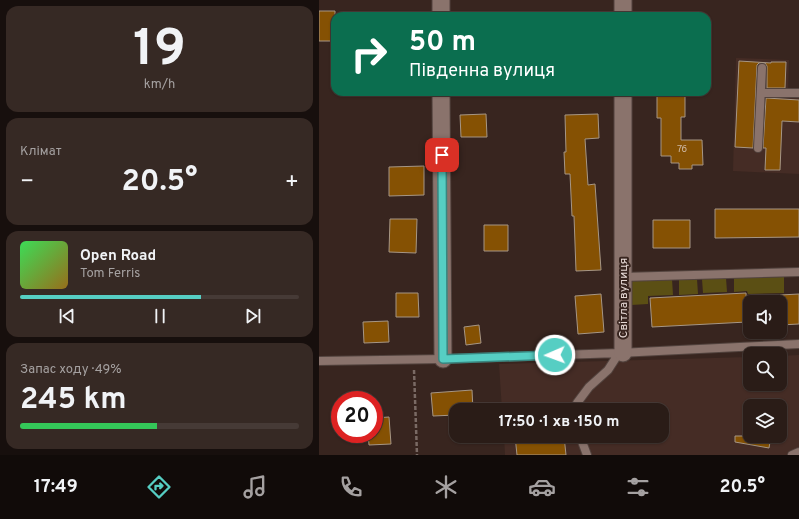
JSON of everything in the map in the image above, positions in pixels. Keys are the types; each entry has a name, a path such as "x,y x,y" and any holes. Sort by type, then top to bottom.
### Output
{"street":[{"path":"441,0 441,12"},
{"path":"623,0 623,12"},
{"path":"441,96 443,359"},
{"name":"Світла вулиця","path":"621,353 623,277 623,96"}],"lane":[{"path":"758,148 762,68"},
{"path":"761,93 799,93"},
{"path":"623,277 799,272"},
{"name":"Світла вулиця","path":"621,353 799,344"},
{"path":"319,361 443,359 621,353"},
{"path":"577,403 589,387 608,370 621,353"},
{"path":"583,443 587,455"},
{"path":"793,455 799,452"}],"path":[{"path":"414,359 417,455"}],"shaded area":[{"path":"736,58 789,60 788,95 799,96 799,174 733,171"},
{"path":"784,277 784,293 748,294 747,291 734,292 734,278"},
{"path":"726,278 727,292 703,293 702,279"},
{"path":"672,279 673,295 648,296 648,304 631,305 631,281"},
{"path":"697,279 698,294 679,295 679,280"},
{"path":"799,355 799,455 505,455 504,443 669,443 669,403 502,403 499,364 743,357 743,391 787,391 787,356"}],"building":[{"path":"319,11 335,11 331,12 331,41 319,41"},
{"path":"739,61 771,63 786,62 785,88 767,88 767,66 765,63 759,63 757,65 753,148 735,147"},
{"path":"657,96 685,96 685,117 681,117 681,140 702,140 703,165 692,165 692,169 679,169 679,163 671,163 671,156 661,156 661,118 657,118"},
{"path":"766,98 799,100 799,122 782,121 780,170 765,170 766,148 763,148"},
{"path":"486,114 487,137 461,137 460,115"},
{"path":"598,114 599,138 585,139 588,185 595,184 601,270 576,271 574,216 572,216 570,174 565,174 565,115"},
{"path":"424,166 424,195 389,196 389,167"},
{"path":"715,209 799,209 799,237 715,238"},
{"path":"390,219 417,219 416,253 389,252"},
{"path":"653,220 690,220 690,248 653,248"},
{"path":"484,225 508,225 508,251 484,251"},
{"path":"396,293 418,293 419,317 396,317"},
{"path":"746,293 746,295 743,295 743,322 652,327 650,298"},
{"path":"601,294 604,332 578,334 575,296"},
{"path":"799,294 799,324 787,325 787,295 780,295"},
{"path":"388,321 389,342 364,343 363,322"},
{"path":"479,325 481,343 466,345 464,327"},
{"path":"472,390 473,403 449,403 449,415 433,416 431,393"},
{"path":"383,417 389,417 391,444 369,445 369,443 383,443"},
{"path":"735,436 743,436 743,443 770,443 769,448 735,442"},
{"path":"516,443 565,443 566,455 517,455"}],"route":[{"path":"442,155 443,359 555,355"}]}
